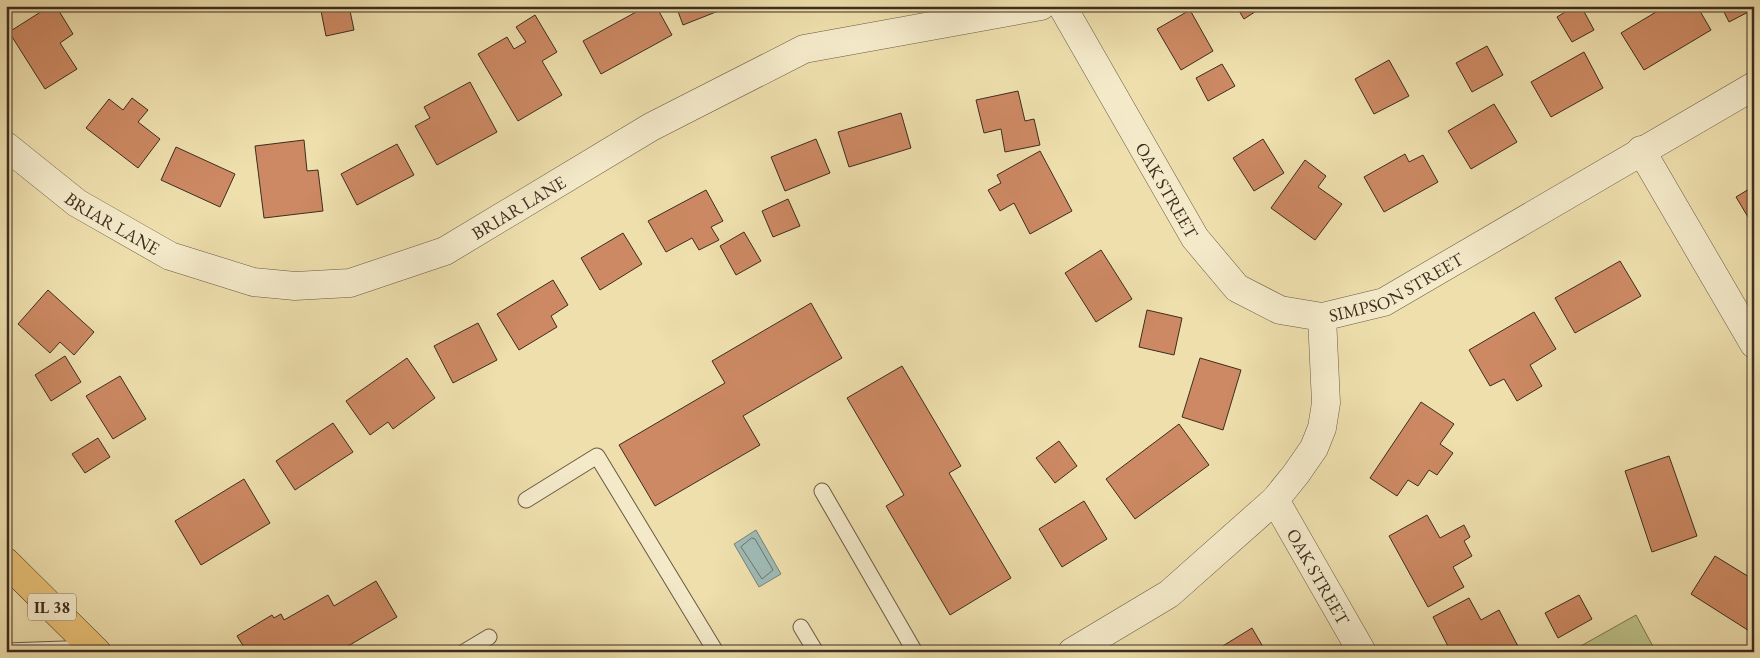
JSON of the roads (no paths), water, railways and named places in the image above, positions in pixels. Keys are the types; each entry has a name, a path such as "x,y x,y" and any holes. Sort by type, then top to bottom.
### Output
{"main road":[{"name":"IL 38","path":"6,562 95,650"}],"street":[{"name":"BRIAR LANE","path":"6,146 77,203 170,256 253,282 295,286 350,283 445,251 650,127 804,49 1041,6"},
{"name":"OAK STREET","path":"1062,6 1195,238 1237,288 1280,310 1322,316"},
{"name":"SIMPSON STREET","path":"1072,652 1169,594 1275,500 1296,474 1314,448 1322,428 1326,403 1322,316 1384,302 1641,150 1754,86"},
{"path":"1641,150 1754,344"},
{"name":"OAK STREET","path":"1275,500 1362,652"}],"lane":[{"path":"526,500 597,456 716,652"},
{"path":"822,491 915,652"},
{"path":"801,627 816,652"},
{"path":"464,652 489,637"},
{"path":"6,651 95,650"}],"water":[{"path":"756,530 781,574 759,587 734,544"}]}
